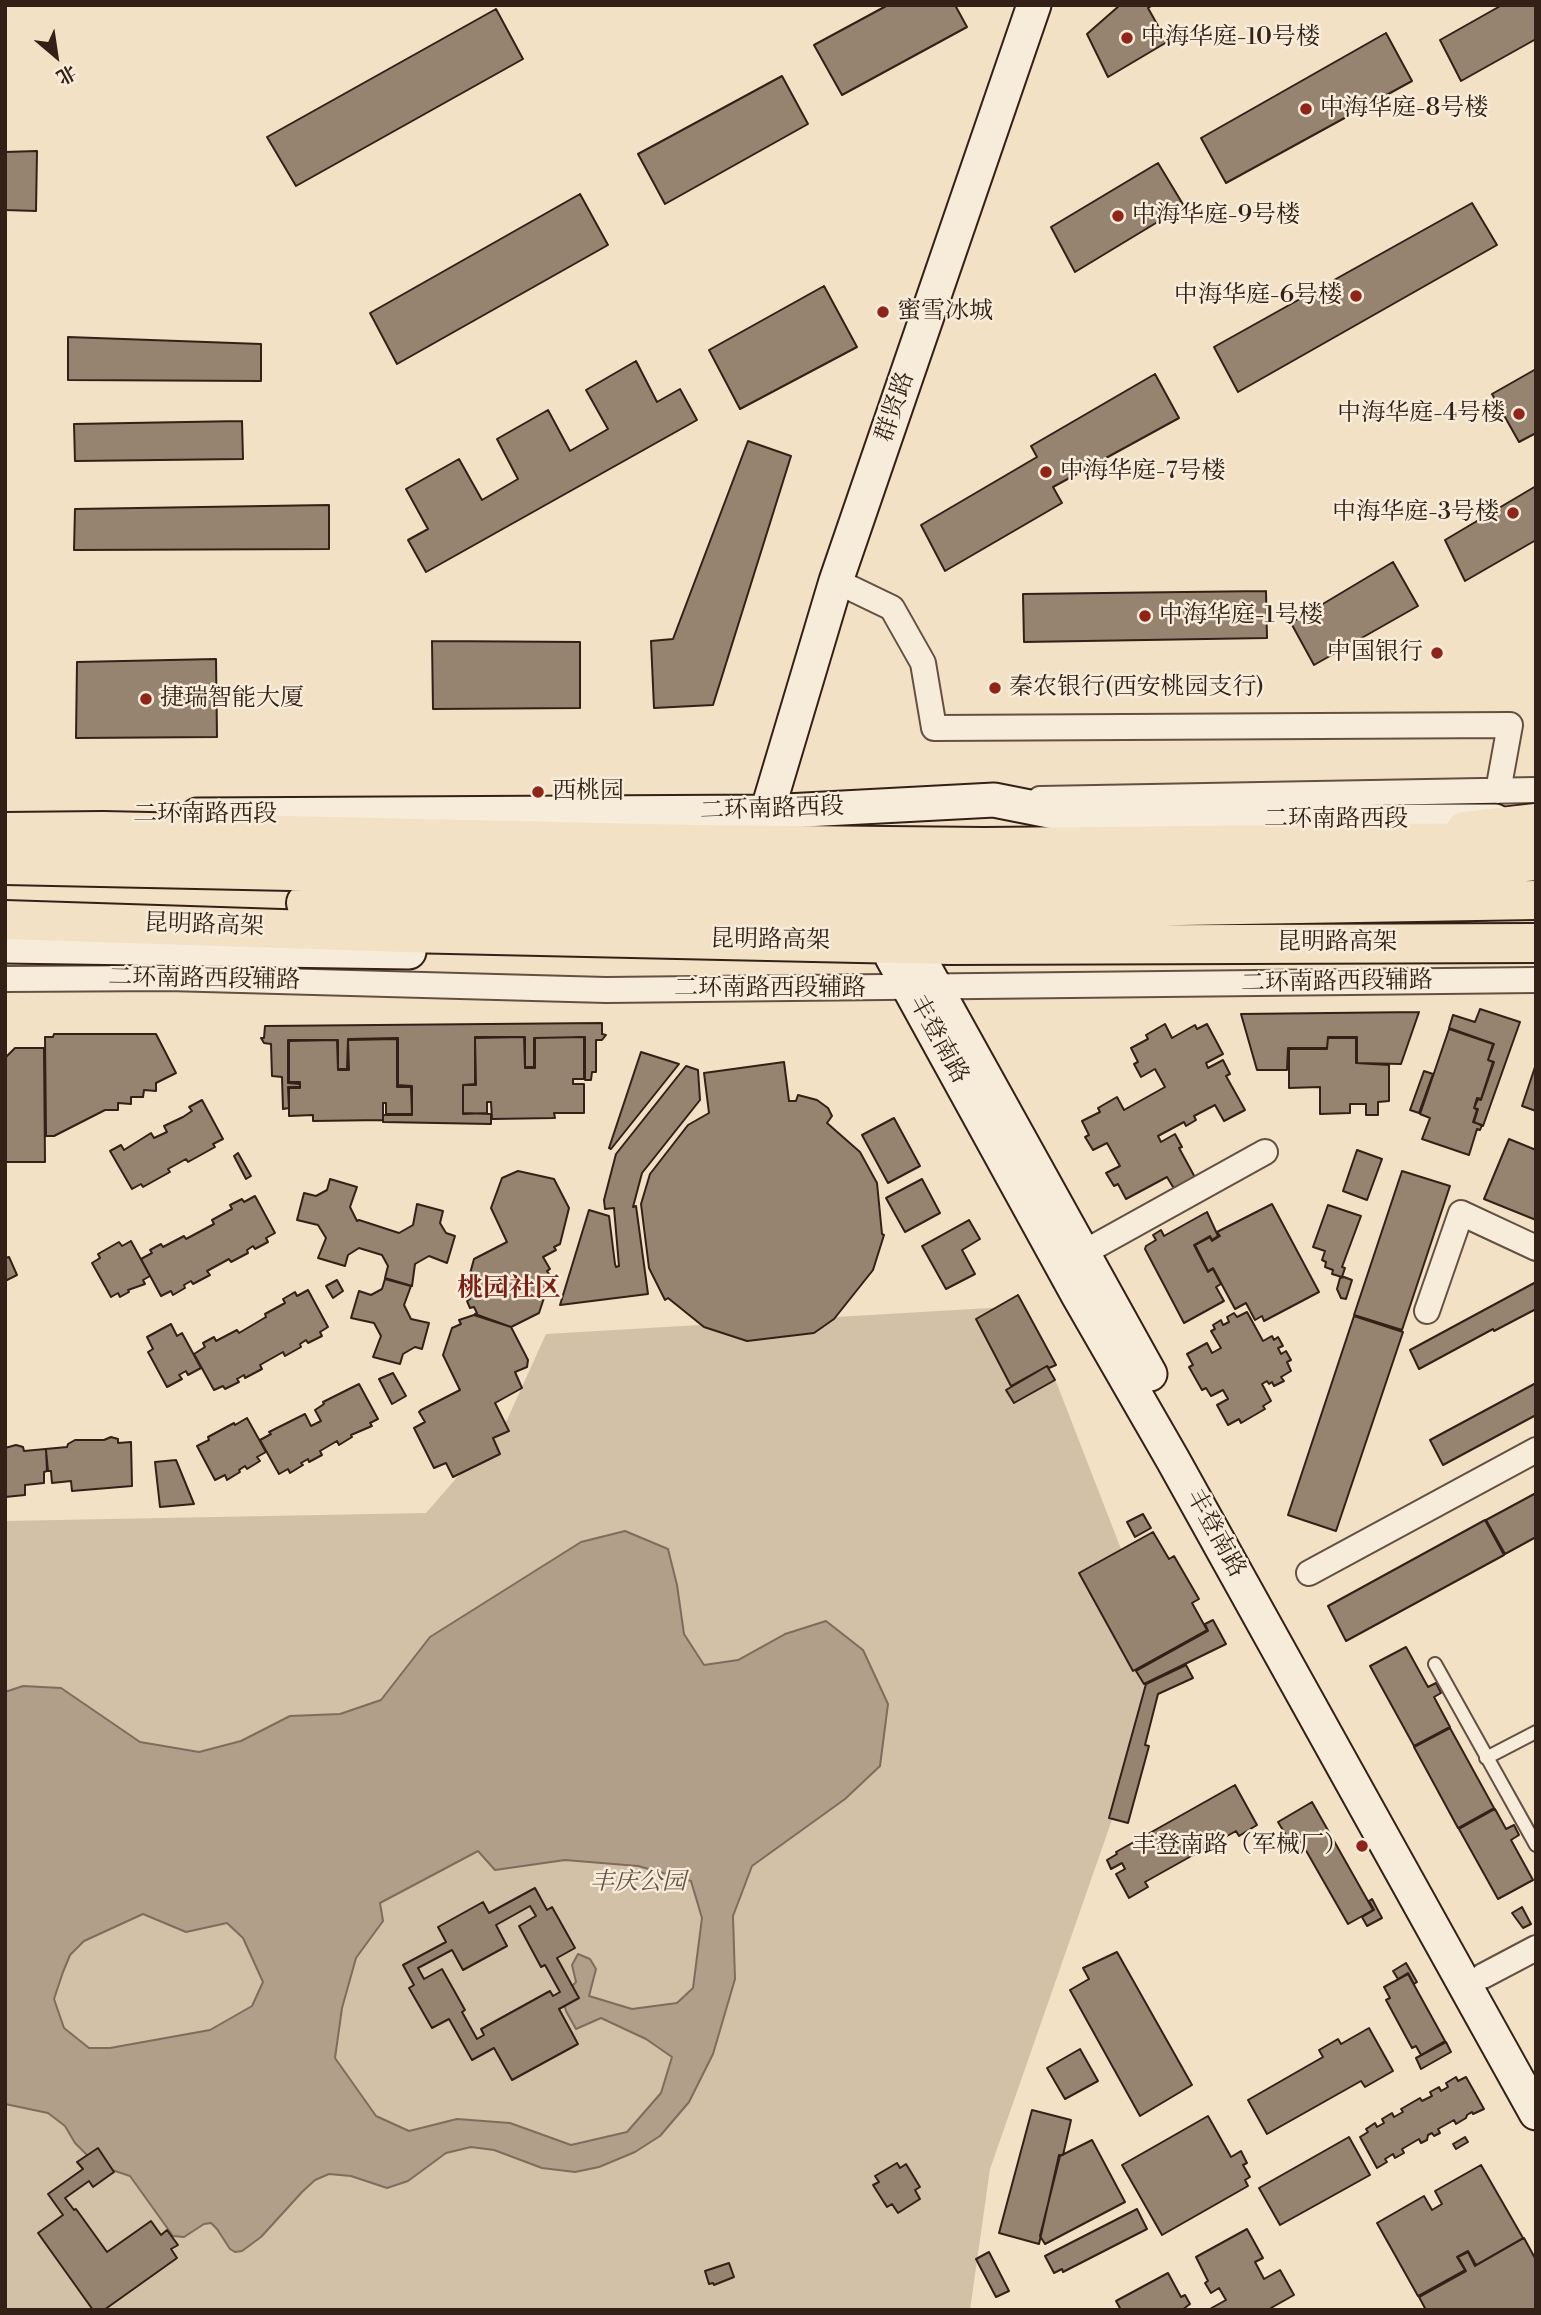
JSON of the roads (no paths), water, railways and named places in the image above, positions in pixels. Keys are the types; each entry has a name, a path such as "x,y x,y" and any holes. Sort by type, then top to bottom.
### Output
{"highway":[{"path":"1360,842 1536,823"},
{"path":"5,832 103,831 695,844 984,847 1536,842"},
{"path":"5,896 766,913 1418,887 1536,861"},
{"path":"5,865 769,881 1008,874 1418,887 1536,900"},
{"name":"昆明路高架","path":"5,920 950,945 1536,945"}],"street":[{"name":"群贤路","path":"767,812 836,581 1034,5"},
{"path":"836,581 892,608 923,663 934,728 1510,725 1498,791"},
{"path":"994,800 1536,790"},
{"name":"二环南路西段","path":"5,817 767,812 994,800 1105,822 1454,819 1536,823"},
{"path":"5,946 905,956 1536,945"},
{"name":"丰登南路","path":"905,956 1077,1295 1180,1472 1536,2113"},
{"name":"二环南路西段辅路","path":"5,979 169,978 606,990 1536,980"},
{"name":"丰登南路","path":"922,987 1083,1253 1536,2071"},
{"path":"1083,1253 1265,1152"},
{"path":"1427,1311 1461,1213 1536,1248"},
{"path":"1309,1573 1536,1450"},
{"path":"1483,1976 1536,1948"}],"lane":[{"path":"1435,1664 1536,1845"},
{"path":"1486,1758 1536,1732"}],"place":[{"name":"中海华庭-10号楼","path":"1127,38"},
{"name":"中海华庭-8号楼","path":"1306,109"},
{"name":"中海华庭-9号楼","path":"1118,216"},
{"name":"中海华庭-6号楼","path":"1356,296"},
{"name":"蜜雪冰城","path":"883,312"},
{"name":"中海华庭-4号楼","path":"1519,414"},
{"name":"中海华庭-7号楼","path":"1046,472"},
{"name":"中海华庭-3号楼","path":"1513,513"},
{"name":"中海华庭-1号楼","path":"1145,616"},
{"name":"中国银行","path":"1437,653"},
{"name":"秦农银行(西安桃园支行)","path":"995,688"},
{"name":"捷瑞智能大厦","path":"146,699"},
{"name":"西桃园","path":"538,792"},
{"name":"丰登南路（军械厂）","path":"1362,1846"}],"district":[{"name":"桃园社区","path":"509,1290"}],"park label":[{"name":"丰庆公园","path":"638,1883"}]}
